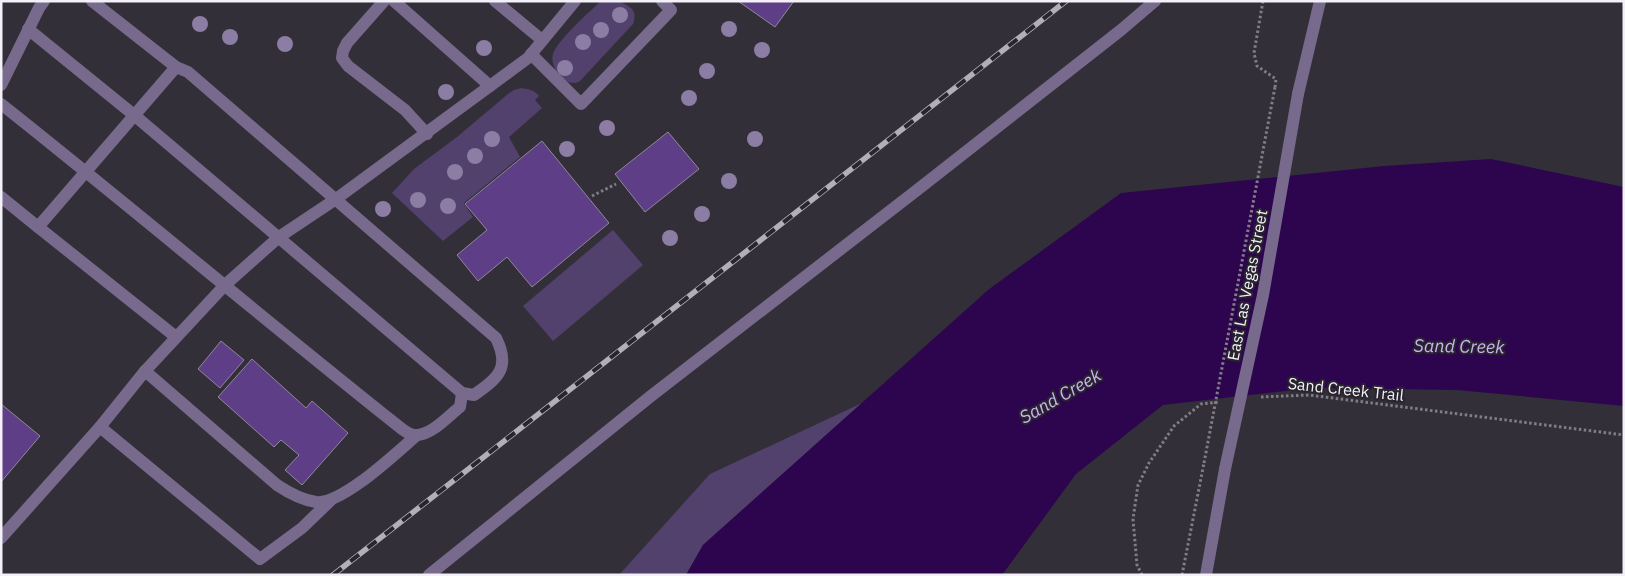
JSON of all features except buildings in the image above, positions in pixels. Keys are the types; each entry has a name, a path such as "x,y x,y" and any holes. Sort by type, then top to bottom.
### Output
{"street":[{"path":"1,85 44,1"},
{"path":"28,29 134,115 462,393 474,395 489,384 504,361 496,338 188,72 176,66 92,1"},
{"path":"384,1 347,43 343,50 342,58 348,66 405,110 427,134"},
{"path":"394,1 490,86"},
{"path":"494,1 542,40"},
{"path":"1,538 100,427 145,371 225,285 279,237 427,134 531,54 575,1"},
{"path":"531,54 581,104 671,10 662,1"},
{"path":"430,575 652,396 914,194 1155,1"},
{"name":"East Las Vegas Street","path":"1206,575 1225,469 1263,295 1298,94 1320,1"},
{"path":"38,227 176,66"},
{"path":"1,104 225,285 280,332 402,429 417,435"},
{"path":"1,197 176,337"},
{"path":"145,371 277,485 305,500 318,503 333,499 352,489 417,435 434,428 460,406 462,393"},
{"path":"100,427 260,559 302,528 333,499"}],"path":[{"path":"1182,575 1275,87 1276,79 1257,66 1254,53 1263,1"},
{"path":"592,196 616,184"},
{"name":"Sand Creek Trail","path":"1257,397 1309,395 1624,436"},
{"path":"1142,575 1137,565 1133,519 1138,485 1148,463 1174,426 1201,404 1229,400"}],"shaded area":[{"path":"619,1 627,5 634,12 633,24 580,81 575,83 564,80 556,71 552,59 560,42 600,2"},
{"path":"521,88 531,90 537,94 539,96 535,100 542,108 509,137 520,157 465,202 464,204 473,217 443,241 392,193 414,169 457,137 508,94"},
{"path":"613,230 643,265 553,341 523,306"},
{"path":"862,403 703,545 686,575 619,575 710,474"}],"water":[{"name":"Sand Creek","path":"1491,159 1624,187 1624,406 1457,390 1310,388 1163,405 1076,474 1002,575 686,575 703,545 988,290 1121,193 1384,166"}],"railway":[{"path":"333,575 1066,1"}]}
